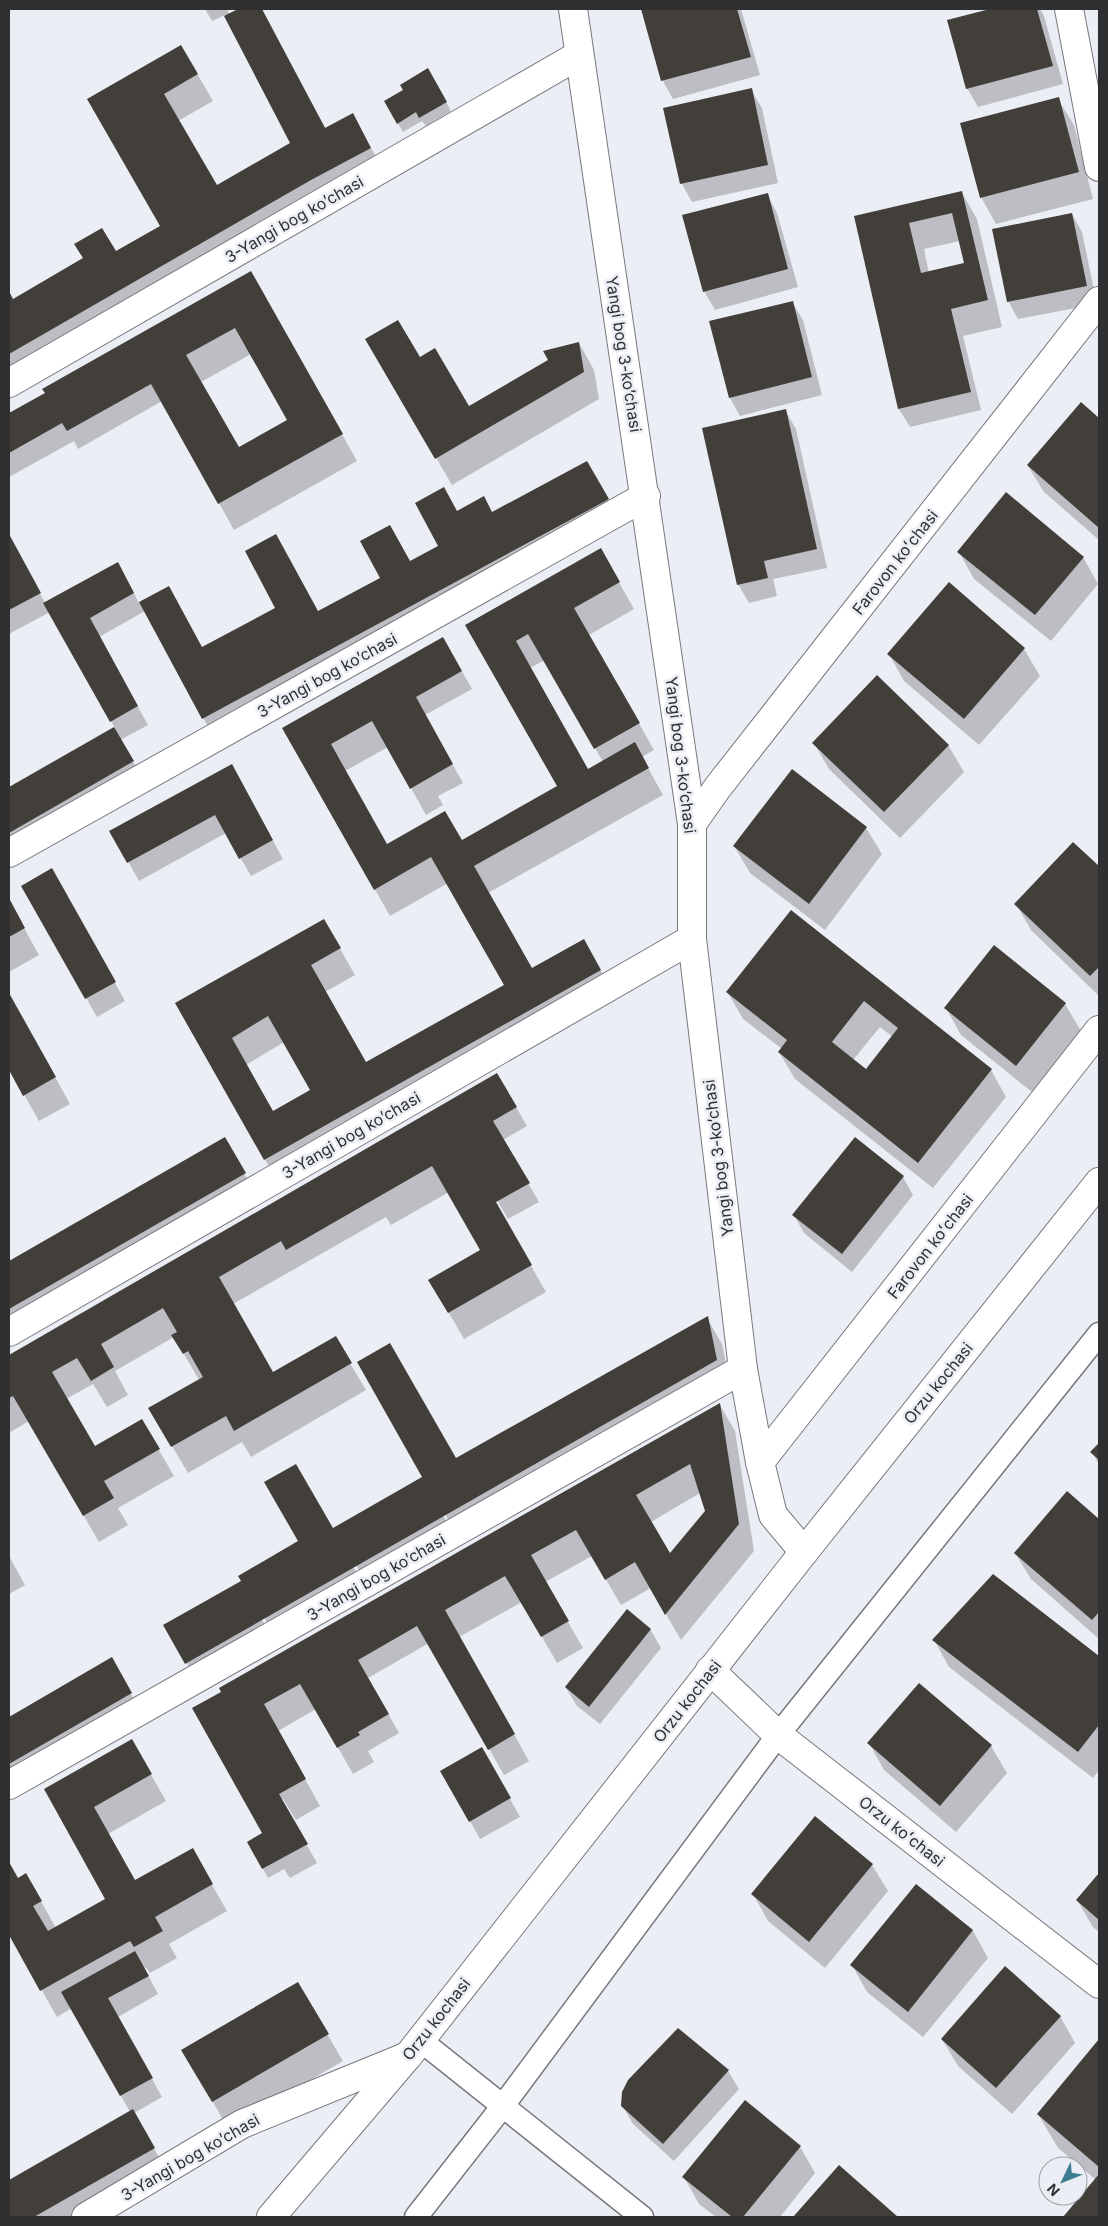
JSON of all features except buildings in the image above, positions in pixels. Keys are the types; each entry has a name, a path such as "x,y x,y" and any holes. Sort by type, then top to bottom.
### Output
{"street":[{"name":"Yangi bog 3-koʼchasi","path":"573,9 646,496 692,824 692,939 743,1368 760,1462 773,1515 804,1552"},
{"path":"1068,9 1099,167"},
{"name":"3-Yangi bog koʼchasi","path":"9,383 579,55"},
{"name":"Farovon koʻchasi","path":"692,824 724,779 1099,301"},
{"name":"3-Yangi bog koʼchasi","path":"9,854 646,496"},
{"name":"3-Yangi bog koʼchasi","path":"9,1332 692,939"},
{"name":"Farovon koʻchasi","path":"760,1462 1099,1030"},
{"name":"Orzu kochasi","path":"271,2217 414,2048 710,1670 1099,1182"},
{"name":"3-Yangi bog koʼchasi","path":"9,1785 743,1368"},
{"name":"Orzu koʻchasi","path":"710,1670 778,1735 1099,1984"},
{"name":"3-Yangi bog koʼchasi","path":"86,2217 242,2124 414,2048"}],"lane":[{"path":"416,2217 502,2107 778,1735 1099,1334"},
{"path":"414,2048 502,2107 642,2217"}]}
